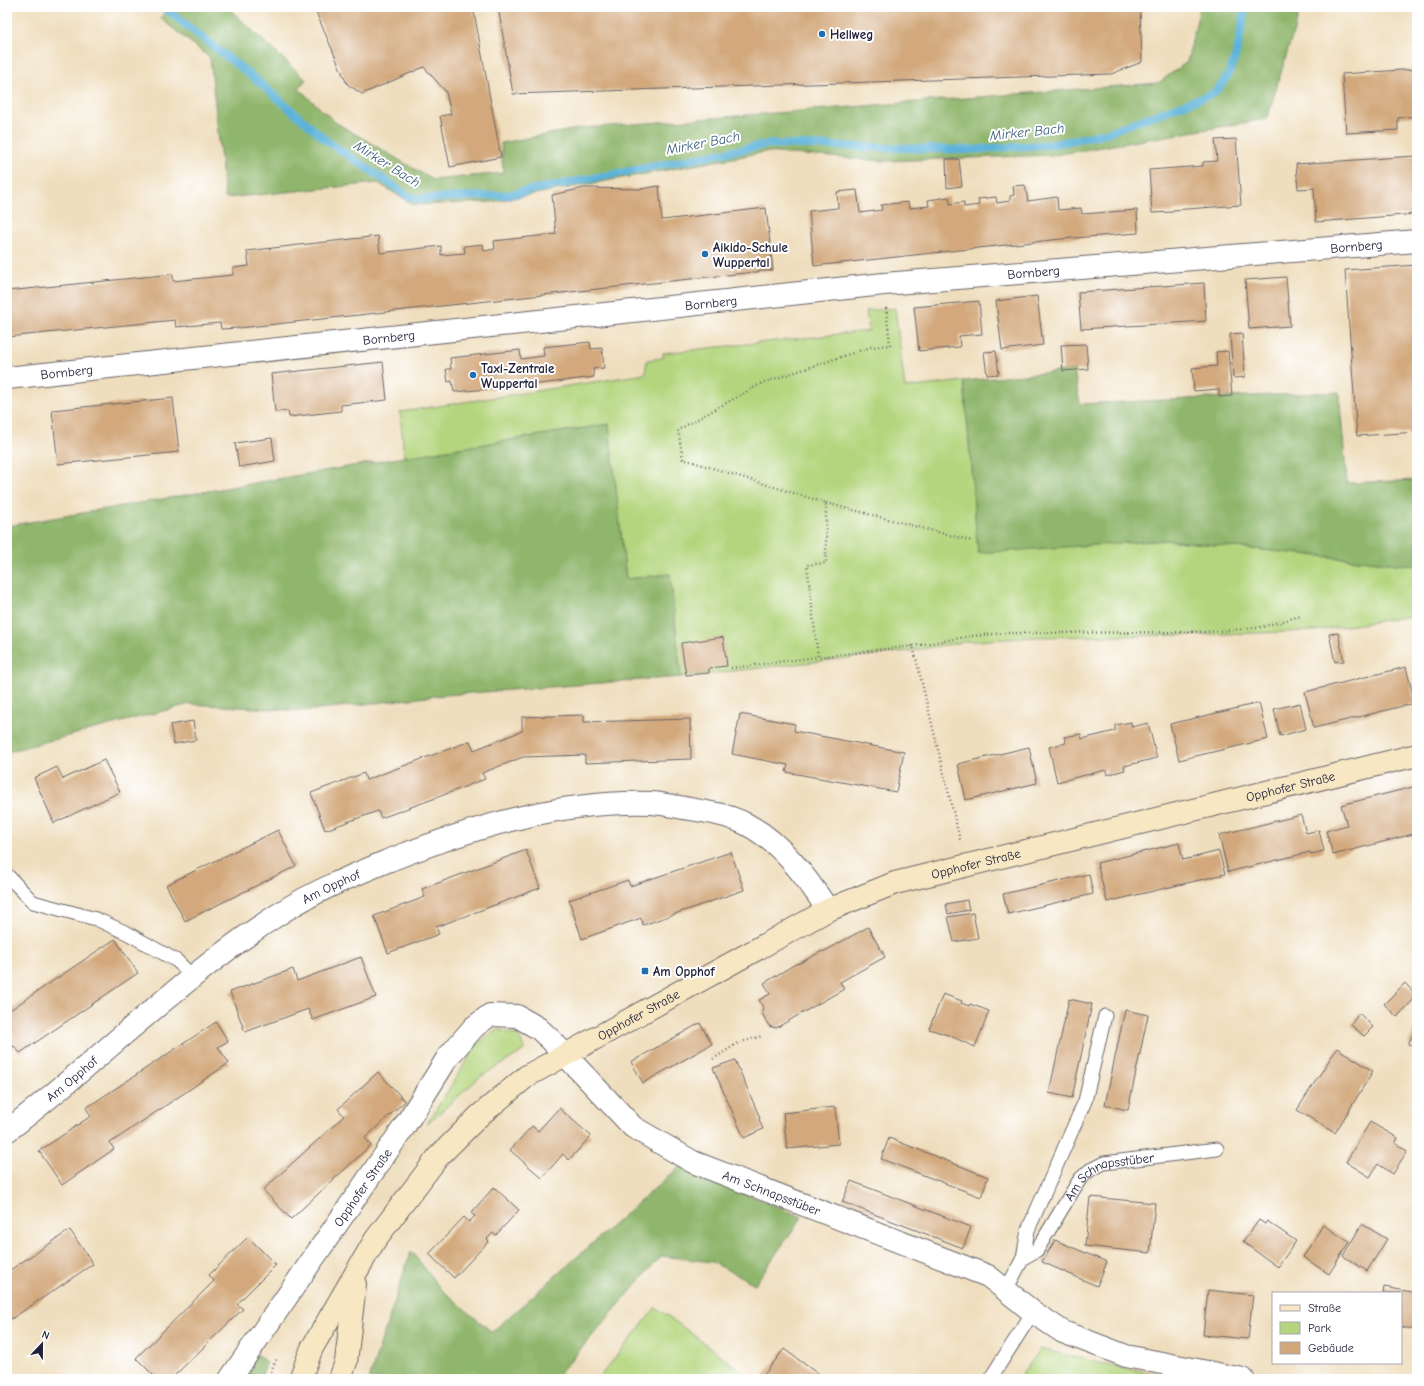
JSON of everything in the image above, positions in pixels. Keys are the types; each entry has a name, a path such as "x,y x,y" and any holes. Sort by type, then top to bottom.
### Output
{"street":[{"name":"Bornberg","path":"7,378 884,284 1417,241"},
{"name":"Opphofer Straße","path":"300,1379 312,1348 356,1276 375,1240 438,1157 479,1116 527,1076 565,1054 828,910 895,883 967,864 1417,755"},
{"name":"Am Opphof","path":"7,1132 193,977 283,911 363,871 434,843 514,818 561,809 609,804 654,803 716,813 746,824 774,843 811,885 828,910"},
{"name":"Opphofer Straße","path":"230,1379 404,1126 448,1057 474,1027 490,1015 517,1016 538,1028 565,1054"},
{"name":"Am Schnapsstüber","path":"565,1054 633,1127 693,1162 988,1276 1033,1312 1063,1332 1126,1356 1243,1379"},
{"name":"Opphofer Straße","path":"340,1379 346,1362 356,1276"}],"lane":[{"path":"7,875 33,902 96,919 126,933 177,962 193,977"},
{"path":"1023,1258 1028,1230 1085,1101 1104,1016"},
{"name":"Am Schnapsstüber","path":"1006,1290 1023,1258 1037,1250 1080,1180 1090,1170 1104,1164 1217,1149"},
{"path":"990,1379 1033,1312"}],"path":[{"path":"884,284 890,345 871,347 762,383 678,430 683,459 826,503 972,541"},
{"path":"818,658 807,565 826,563 826,503"},
{"path":"731,668 913,646 972,636 1004,633 1204,632 1257,628 1301,616"},
{"path":"913,646 959,835"},
{"path":"713,1059 738,1043 762,1036"}],"green space":[{"path":"170,7 227,7 306,80 298,88 335,122 433,180 503,173 501,143 583,128 1158,83 1187,62 1200,7 1301,7 1267,119 1055,155 884,161 765,152 491,202 414,205 378,183 225,198 210,58 160,18"},
{"path":"895,308 905,388 964,381 978,552 1167,540 1417,566 1417,615 1316,631 1193,635 1035,637 963,642 910,651 681,677 670,574 626,579 609,424 404,457 400,412 645,374 647,360 663,358 663,353 869,331 866,311"},
{"path":"1074,370 1080,404 1339,392 1347,483 1417,480 1417,566 1167,540 978,553 964,381"},
{"path":"609,424 626,579 670,574 681,677 445,695 303,711 190,704 7,752 7,526 404,457"},
{"path":"497,1029 518,1035 525,1050 480,1077 427,1124 477,1044"},
{"path":"680,1166 802,1217 755,1284 712,1262 661,1256 555,1379 369,1379 411,1251 441,1289 492,1332"},
{"path":"656,1307 752,1379 598,1379"},
{"path":"1041,1349 1112,1366 1189,1379 1018,1379"},
{"path":"257,1354 267,1363 260,1379 240,1379"}],"building":[{"path":"328,7 473,7 501,157 450,167 440,116 451,114 446,92 424,67 362,94 347,84 316,12"},
{"name":"Hellweg","path":"498,7 1140,7 1142,62 1111,74 513,94"},
{"path":"1417,69 1417,116 1398,118 1398,130 1346,133 1342,74"},
{"path":"1236,139 1241,205 1152,213 1149,170 1203,166 1203,162 1217,161 1215,140"},
{"path":"1415,156 1417,214 1316,222 1314,188 1298,189 1296,164"},
{"path":"946,159 959,159 962,186 947,188"},
{"path":"1025,185 1028,201 1057,197 1058,210 1081,208 1082,214 1137,210 1138,233 1061,239 814,266 809,211 838,208 837,192 857,190 860,213 882,210 881,205 908,202 909,208 929,206 928,200 949,197 950,204 964,202 964,207 979,205 978,199 996,197 997,203 1010,201 1010,196 1014,195 1013,186"},
{"path":"659,186 662,220 766,208 773,270 239,328 221,329 220,323 176,327 175,320 7,337 7,291 173,274 173,281 233,275 233,268 249,266 247,251 378,236 380,253 441,246 441,255 465,253 464,246 483,244 484,251 495,249 494,241 556,234 552,195 584,188 640,189"},
{"path":"1417,265 1417,432 1357,436 1345,270"},
{"path":"1286,277 1290,326 1249,329 1245,280"},
{"path":"1204,283 1206,321 1081,329 1078,292"},
{"path":"1037,296 1043,345 1002,350 996,301"},
{"path":"979,301 982,334 959,336 960,347 919,351 914,307"},
{"path":"1242,333 1245,377 1233,378 1230,334"},
{"path":"590,342 591,349 602,348 604,368 593,369 594,377 524,386 454,392 452,381 448,382 446,369 451,369 450,358 520,350 521,359 544,356 543,347"},
{"path":"1086,344 1088,369 1063,371 1061,345"},
{"path":"996,351 999,374 987,375 984,352"},
{"path":"1228,351 1232,396 1219,397 1219,389 1194,391 1192,368 1217,366 1216,352"},
{"path":"383,362 387,400 341,405 341,411 289,417 288,411 275,412 271,374"},
{"path":"173,398 179,452 58,464 52,410"},
{"path":"272,438 275,461 239,467 235,443"},
{"path":"1338,633 1344,661 1335,662 1329,634"},
{"path":"723,637 727,666 709,668 709,673 686,675 681,643"},
{"path":"1406,667 1415,703 1314,728 1305,692"},
{"path":"1259,703 1268,739 1179,760 1170,724"},
{"path":"1300,703 1306,729 1280,736 1274,709"},
{"path":"740,714 795,724 794,731 904,752 896,792 786,772 788,765 732,754"},
{"path":"584,715 584,722 690,719 691,759 585,763 585,755 523,757 482,773 485,779 433,799 381,818 378,811 325,830 311,793 364,773 366,780 470,741 474,750 522,731 522,717"},
{"path":"193,721 196,740 174,744 170,725"},
{"path":"1131,722 1132,727 1148,723 1157,758 1124,766 1125,770 1107,775 1106,770 1057,782 1049,747 1066,743 1064,737 1081,734 1082,739 1115,731 1115,725"},
{"path":"1029,747 1037,783 966,800 958,764"},
{"path":"104,760 120,792 54,823 34,778 57,767 63,779"},
{"path":"1417,786 1417,833 1333,855 1326,831 1347,825 1341,805"},
{"path":"1301,815 1306,833 1319,830 1324,851 1311,854 1310,852 1228,872 1219,835"},
{"path":"278,830 296,866 185,921 166,885"},
{"path":"1179,843 1183,860 1219,851 1225,874 1107,902 1097,863"},
{"path":"526,850 540,888 436,927 439,934 388,953 374,916 425,897 422,889"},
{"path":"731,852 744,890 643,925 641,918 582,939 569,900 628,880 630,886"},
{"path":"1089,874 1093,894 1008,914 1003,894"},
{"path":"967,900 969,910 948,914 946,904"},
{"path":"973,913 978,938 954,942 948,917"},
{"path":"868,927 885,957 840,982 844,989 776,1028 769,1026 762,1013 763,1007 759,1000 770,994 764,983 797,963 798,964 822,951 823,952"},
{"path":"115,939 138,973 20,1053 14,1046 7,1051 7,1012"},
{"path":"361,957 376,997 313,1020 308,1009 245,1032 230,992 293,969 297,981"},
{"path":"1405,983 1417,996 1397,1017 1384,1004"},
{"path":"943,994 962,1001 961,1003 969,1006 970,1004 989,1011 975,1047 948,1035 929,1029"},
{"path":"1069,999 1092,1004 1072,1098 1049,1093"},
{"path":"1125,1010 1148,1015 1128,1110 1105,1105"},
{"path":"1359,1013 1373,1027 1364,1036 1351,1025"},
{"path":"216,1022 228,1041 218,1047 229,1063 110,1143 114,1149 62,1185 39,1151 91,1116 86,1108"},
{"path":"700,1023 712,1044 643,1083 631,1062"},
{"path":"1417,1026 1417,1048 1408,1044"},
{"path":"1337,1048 1373,1071 1335,1133 1297,1110"},
{"path":"735,1060 760,1118 759,1119 763,1129 744,1138 713,1068"},
{"path":"378,1072 405,1101 365,1138 371,1145 291,1219 263,1190 344,1116 338,1109"},
{"path":"835,1107 839,1144 787,1149 783,1113"},
{"path":"559,1108 591,1136 569,1160 563,1154 542,1178 510,1150 532,1126 538,1131"},
{"path":"1370,1122 1398,1138 1395,1143 1407,1151 1393,1174 1378,1164 1370,1177 1346,1162"},
{"path":"889,1138 988,1177 981,1197 881,1159"},
{"path":"851,1181 971,1227 963,1248 842,1202"},
{"path":"494,1187 519,1210 496,1235 493,1233 487,1239 489,1241 454,1278 429,1254 464,1217 469,1222 475,1216 471,1213"},
{"path":"1090,1197 1155,1203 1150,1253 1085,1246"},
{"path":"1259,1220 1265,1224 1267,1221 1296,1241 1278,1267 1243,1242"},
{"path":"1362,1224 1387,1239 1367,1271 1343,1256"},
{"path":"1323,1225 1349,1242 1329,1274 1303,1257"},
{"path":"70,1230 93,1264 7,1322 7,1272"},
{"path":"248,1237 276,1265 237,1304 243,1309 171,1379 157,1379 136,1358 214,1281 209,1275"},
{"path":"1055,1240 1107,1262 1097,1286 1042,1262"},
{"path":"1384,1287 1417,1293 1417,1330 1402,1327 1402,1292 1383,1292"},
{"path":"1208,1290 1253,1295 1248,1339 1203,1335"},
{"path":"784,1349 825,1379 769,1379 764,1375"}],"waterway":[{"name":"Mirker Bach","path":"163,7 254,78 327,141 408,196 418,199 506,195 769,144 969,150 1055,144 1106,133 1212,94 1220,86 1232,66 1239,42 1245,7"}],"place":[{"name":"Hellweg","path":"822,34"},
{"name":"Aikido-Schule Wuppertal","path":"705,254"},
{"name":"Taxi-Zentrale Wuppertal","path":"473,375"},
{"name":"Am Opphof","path":"645,971"}]}
